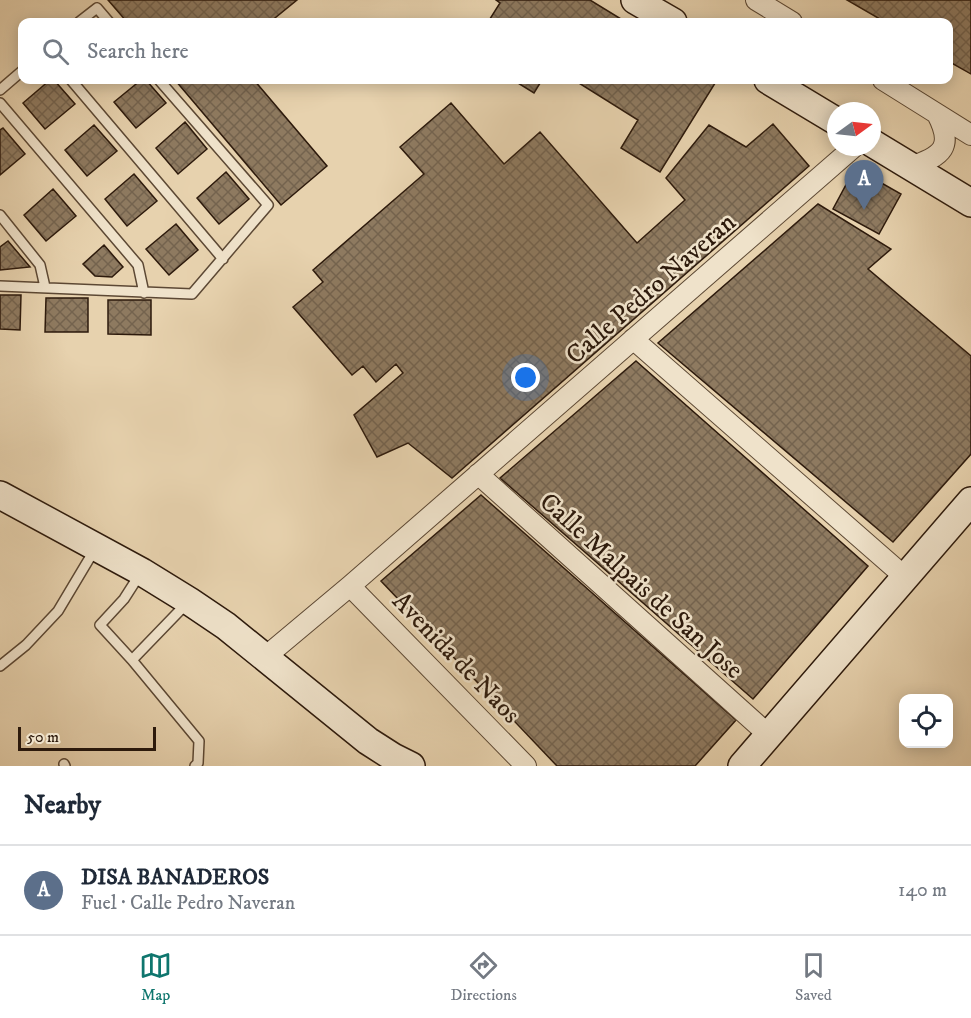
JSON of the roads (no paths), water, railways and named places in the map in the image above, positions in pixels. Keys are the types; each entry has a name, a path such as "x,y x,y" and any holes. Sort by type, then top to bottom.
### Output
{"main road":[{"path":"635,0 666,18"},
{"path":"775,84 827,116"},
{"path":"881,148 971,203"},
{"path":"0,495 142,572 189,601 226,626 368,741 393,758 411,766"},
{"path":"742,766 971,501"}],"street":[{"path":"756,0 785,18"},
{"path":"889,84 971,135"},
{"path":"910,166 930,160 938,154 944,144 945,129 937,114"},
{"name":"Calle Pedro Naveran","path":"264,658 350,586 844,156"},
{"path":"633,339 905,577"},
{"name":"Calle Malpais de San Jose","path":"478,474 770,735"},
{"name":"Avenida de Naos","path":"350,586 526,766"}],"lane":[{"path":"84,18 97,8 106,18"},
{"path":"0,90 18,74"},
{"path":"74,84 223,259"},
{"path":"0,286 192,294 268,205 162,84"},
{"path":"0,103 138,265 144,293"},
{"path":"0,215 40,265 45,287"},
{"path":"0,666 26,645 58,611 96,547"},
{"path":"142,572 124,599 100,625 199,741 198,763 195,766"},
{"path":"132,660 189,601"}],"place":[{"name":"DISA BANADEROS","path":"864,210"}]}
